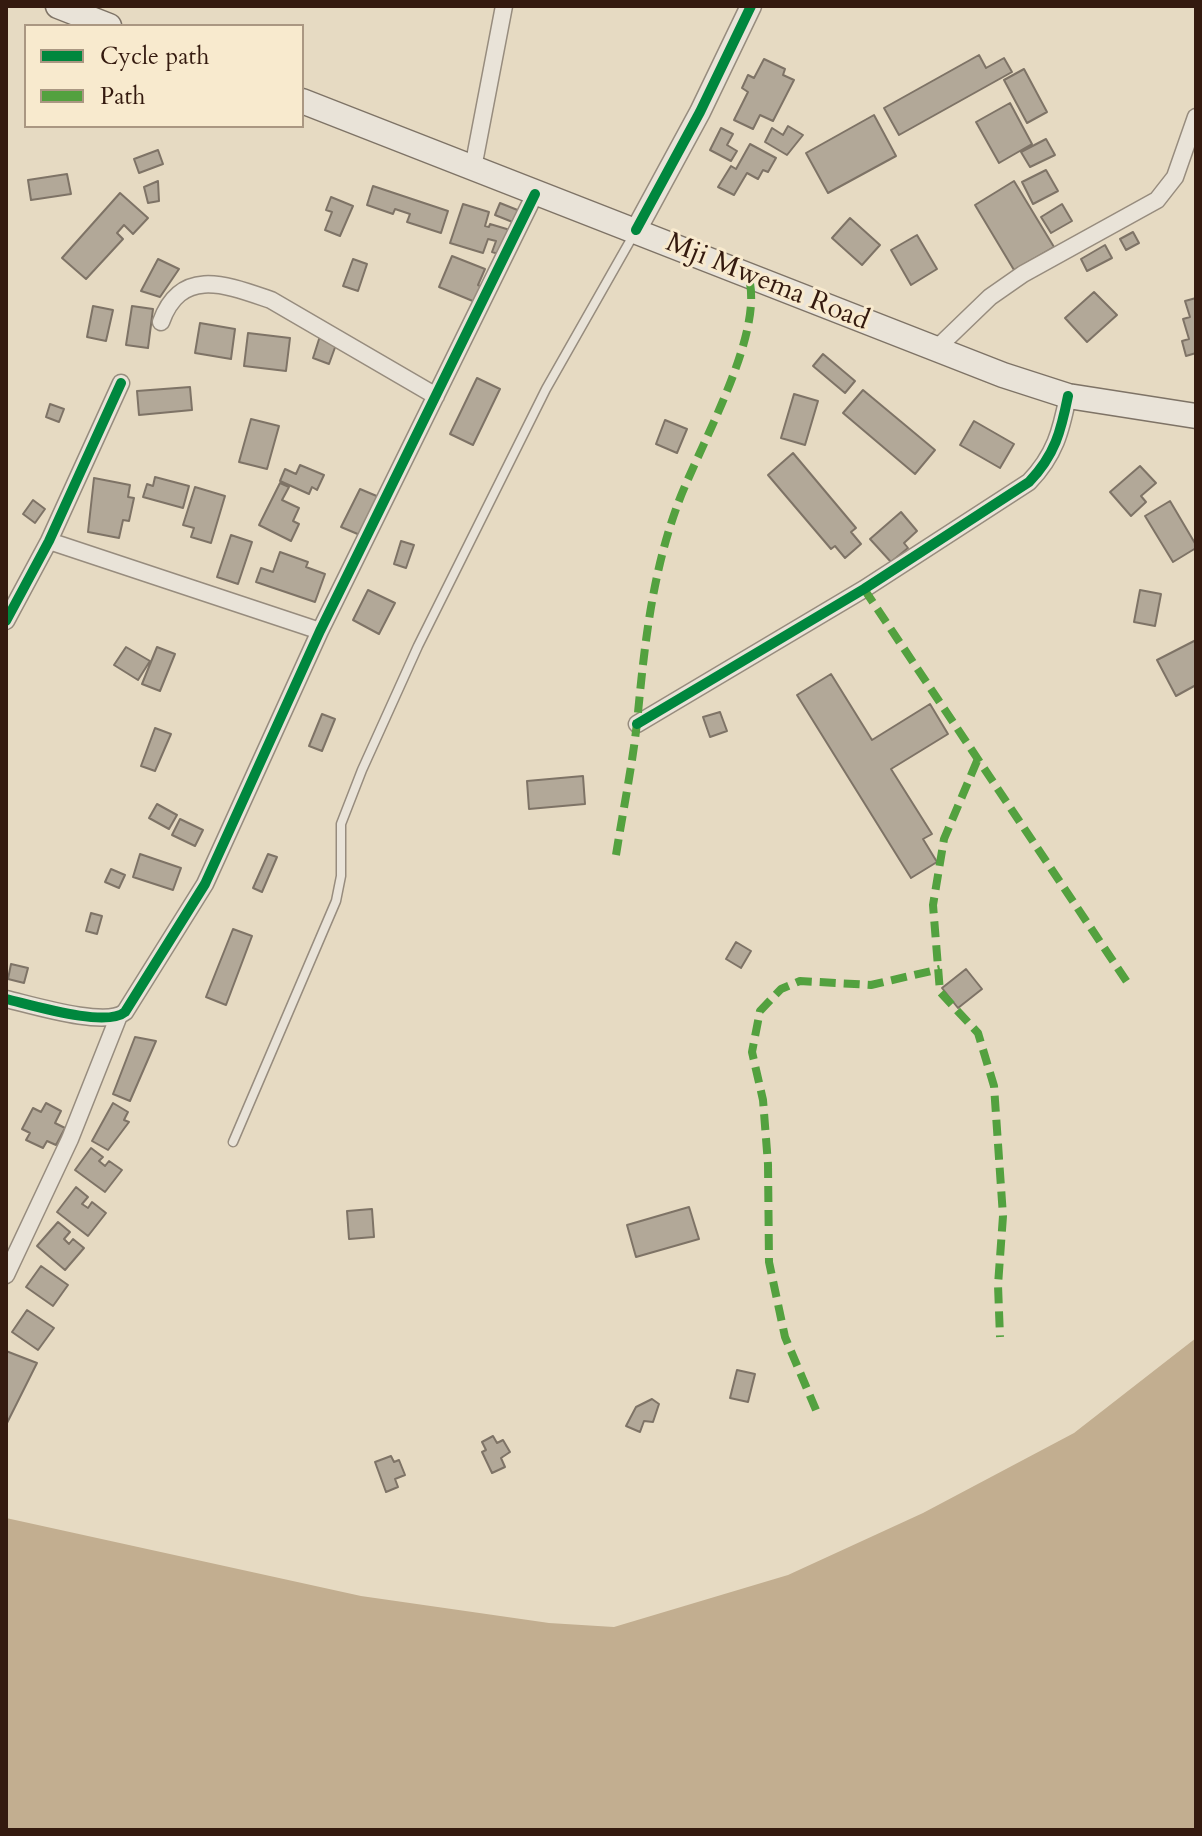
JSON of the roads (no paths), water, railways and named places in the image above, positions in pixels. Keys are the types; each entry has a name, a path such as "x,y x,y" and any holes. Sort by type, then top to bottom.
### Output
{"main road":[{"path":"58,6 104,24"},
{"name":"Mji Mwema Road","path":"304,102 935,350 1068,396 1196,416"}],"street":[{"path":"473,168 504,6"},
{"path":"636,230 700,112 751,6"},
{"path":"935,350 990,297 1023,274 1157,200 1175,177 1196,117"},
{"path":"6,1275 70,1139 118,1018 205,884 320,631 535,194"},
{"path":"161,322 174,296 188,287 219,285 248,292 271,300 436,396"},
{"path":"6,621 49,541 121,383"},
{"path":"637,724 864,589 1029,482 1049,461 1059,439 1068,396"},
{"path":"49,541 320,631"},
{"path":"6,999 100,1018 118,1018"}],"lane":[{"path":"233,1142 336,901 341,876 341,824 362,770 418,646 546,389 636,230"}]}
